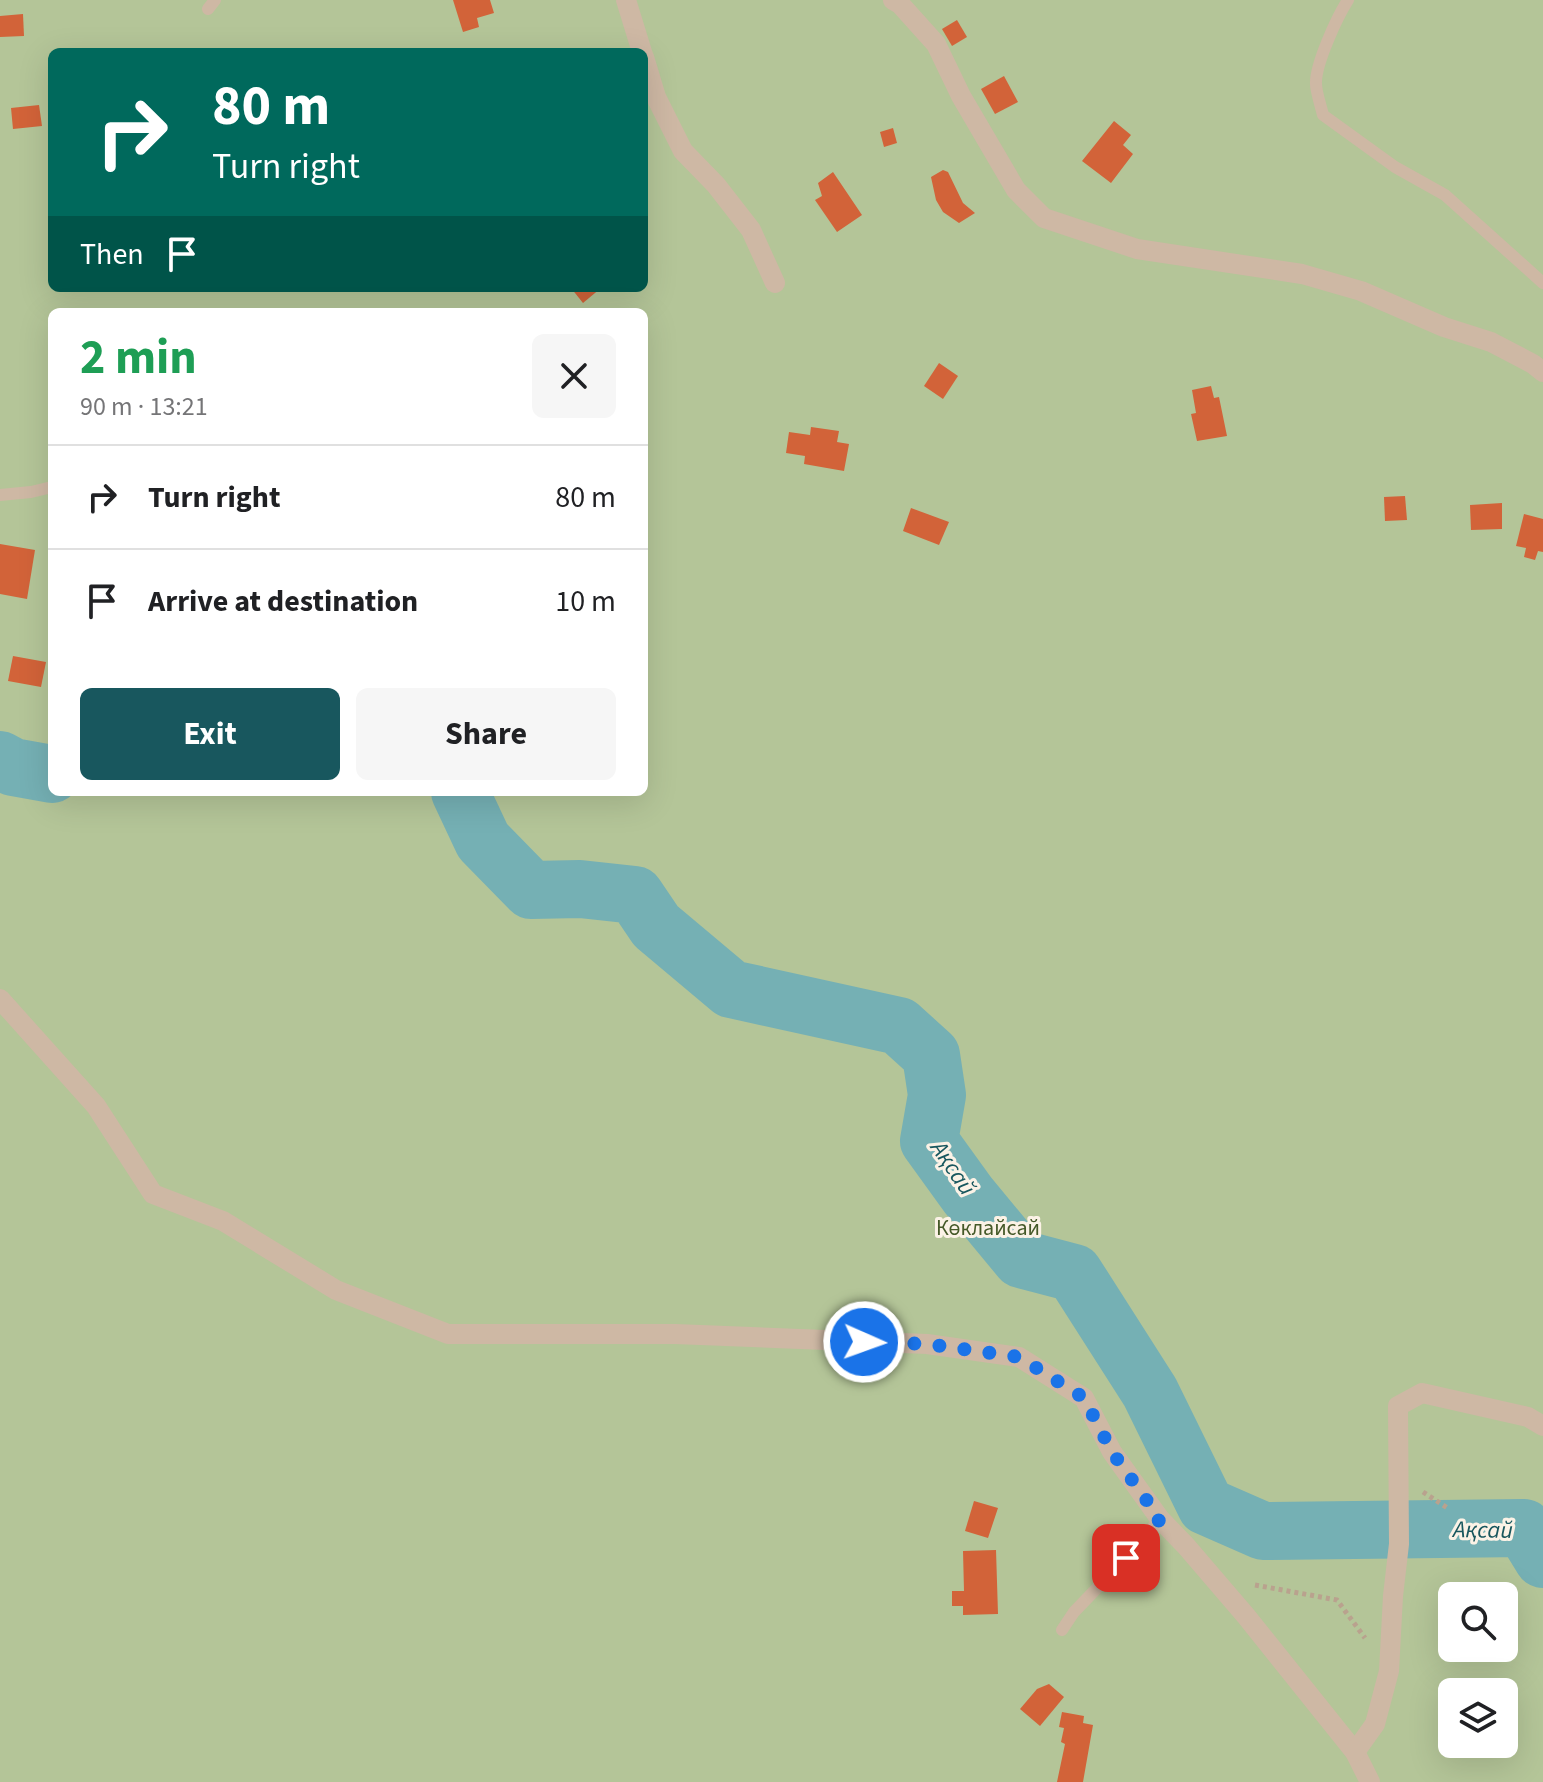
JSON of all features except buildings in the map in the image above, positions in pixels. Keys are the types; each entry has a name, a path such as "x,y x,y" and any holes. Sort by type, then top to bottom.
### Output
{"street":[{"path":"626,0 641,48"},
{"path":"893,0 936,44 961,96 1016,190 1044,218 1137,249 1302,274 1361,291 1444,327 1491,342 1543,372"},
{"path":"648,71 656,97 683,151 716,185 751,230 775,283"},
{"path":"0,999 96,1106 153,1194 223,1221 336,1290 448,1334 707,1335 927,1344 1019,1357 1084,1398 1112,1452 1160,1519 1246,1616 1355,1752 1370,1782"},
{"path":"1355,1752 1375,1724 1389,1671 1399,1544 1398,1406 1422,1393 1528,1417 1543,1426"}],"lane":[{"path":"1348,0 1323,54 1316,84 1323,115 1395,167 1445,195 1543,283"},
{"path":"0,495 48,488"},
{"path":"1062,1630 1074,1612 1160,1519"}],"path":[{"path":"1212,1577 1337,1600 1389,1671"}],"green space":[{"name":"Көклайсай","path":"0,0 1543,0 1543,1782 0,1782"}],"waterway":[{"name":"Ақсай","path":"0,760 13,767 48,773"},
{"name":"Ақсай","path":"462,796 483,841 531,890 580,889 635,895 656,926 731,989 899,1026 931,1055 937,1095 929,1141 968,1195 1021,1259 1074,1273 1150,1392 1206,1506 1263,1531 1524,1528 1543,1559"}],"route":[{"path":"864,1342 927,1344 1019,1357 1084,1398 1112,1452 1160,1519 1126,1558"}]}
